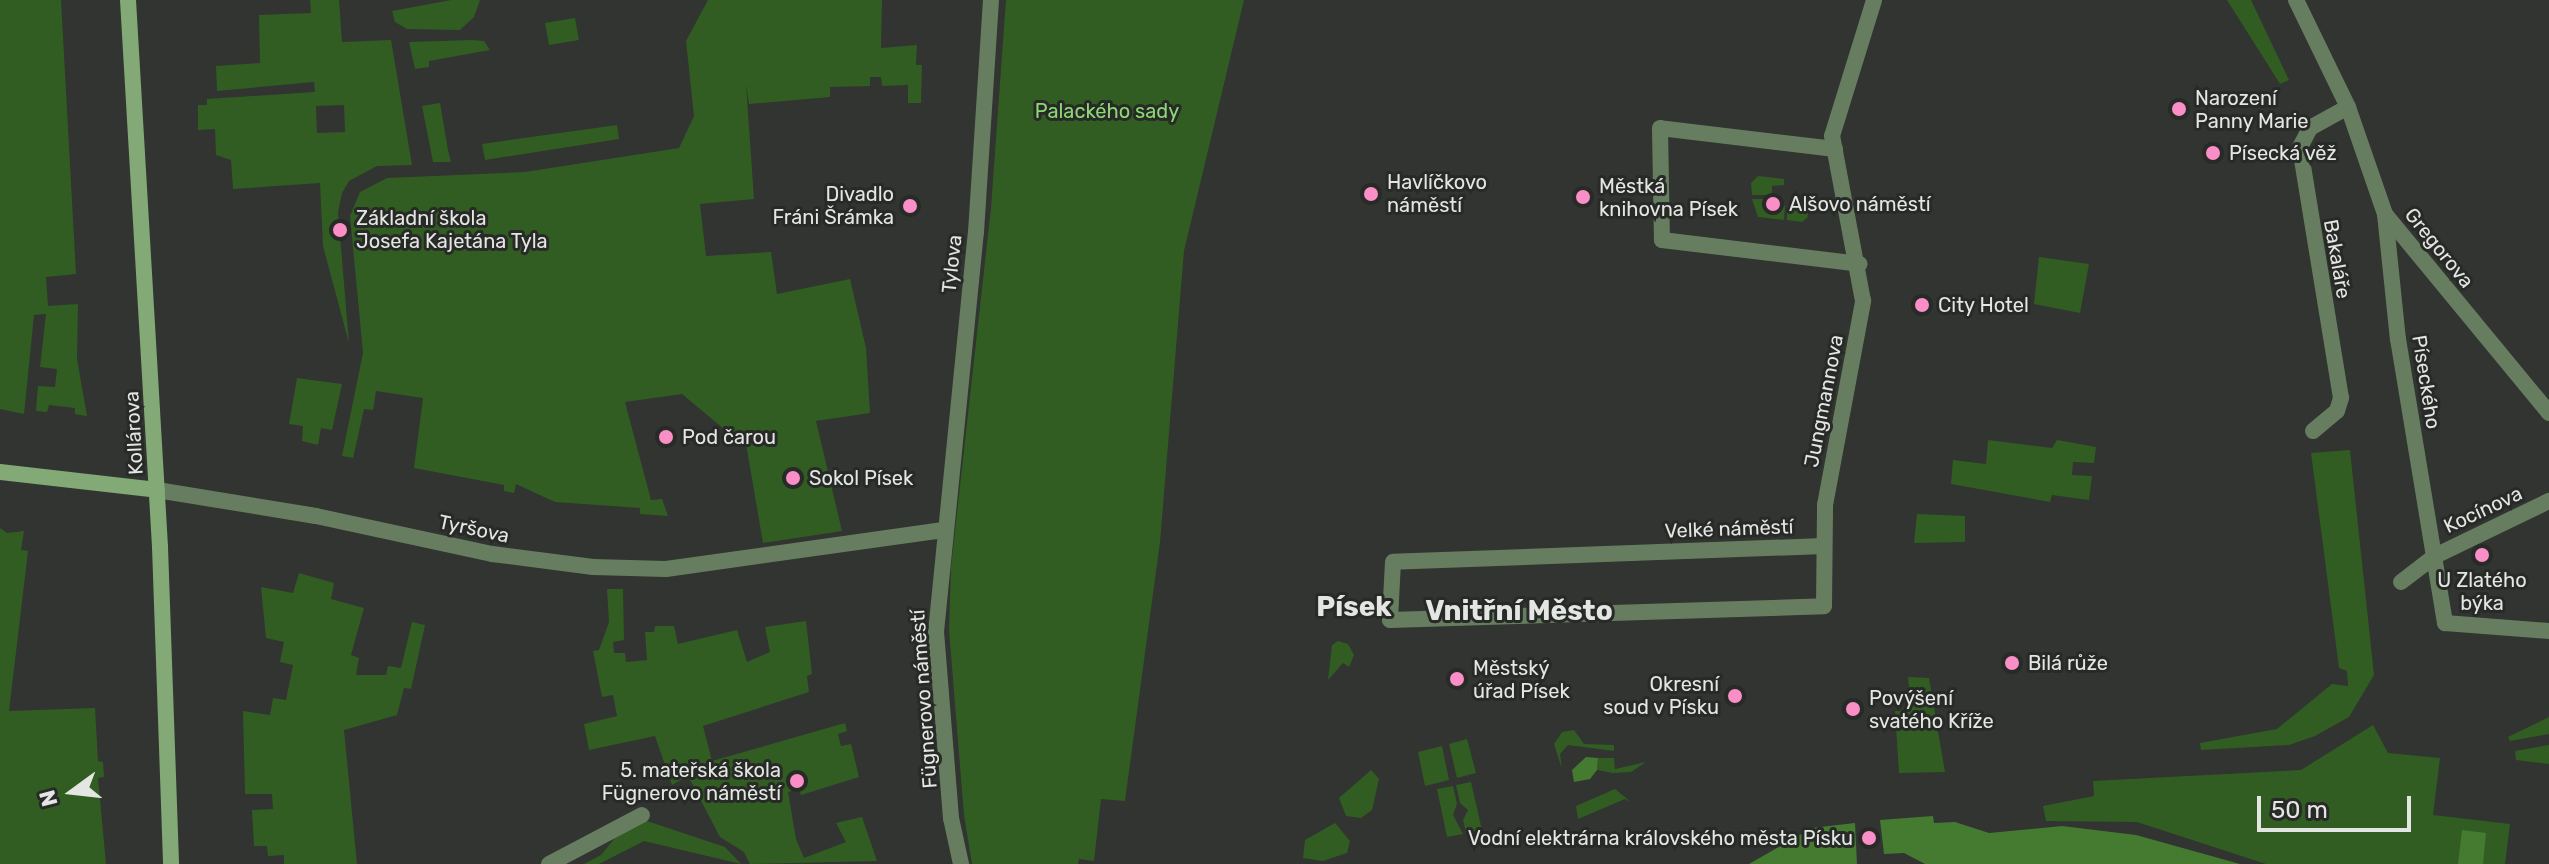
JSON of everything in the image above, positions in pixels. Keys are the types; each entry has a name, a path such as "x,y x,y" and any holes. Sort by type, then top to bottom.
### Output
{"main road":[{"name":"Kollárova","path":"128,0 157,490 171,864"},
{"name":"Tyršova","path":"0,472 157,490"}],"street":[{"name":"Tylova","path":"943,530 976,232 991,0"},
{"path":"1835,149 1660,128 1662,240 1860,264 1835,149 1832,136 1874,0"},
{"name":"Gregorova","path":"2296,0 2348,107 2385,214 2549,413"},
{"name":"Bakaláře","path":"2313,431 2337,411 2341,398 2300,147 2310,128 2348,107"},
{"name":"Píseckého","path":"2385,214 2398,339 2445,623 2549,631"},
{"name":"Jungmannova","path":"1824,546 1836,438 1862,309 1860,264"},
{"name":"Tyršova","path":"157,490 316,516 492,554 593,567 666,569 943,530"},
{"name":"Kocínova","path":"2401,582 2435,556 2549,501"},
{"name":"Fügnerovo náměstí","path":"943,530 936,632 951,818 961,864"},
{"name":"Velké náměstí","path":"1824,546 1824,606 1390,620 1393,562 1824,546"},
{"path":"549,864 642,815"}],"green space":[{"path":"0,0 61,0 76,274 46,277 48,306 78,304 77,359 87,416 75,414 75,408 49,405 47,412 36,411 38,386 55,387 57,369 40,367 46,314 34,315 24,414 0,409"},
{"path":"310,0 339,0 342,42 391,40 412,165 377,166 349,181 342,193 338,212 349,343 323,246 320,183 233,189 231,160 216,155 215,129 198,130 198,105 207,105 207,99 315,92 314,82 217,91 216,66 260,63 259,15 311,13","holes":["344,105 345,132 317,133 316,106"]},
{"path":"451,0 480,0 474,17 460,30 407,29 395,22 392,11"},
{"path":"708,0 882,0 881,48 917,45 916,65 922,65 921,103 908,103 908,85 882,86 881,77 870,77 870,86 830,87 830,97 749,104 746,84 754,199 700,204 706,256 771,252 777,294 850,279 866,348 870,413 816,421 842,531 763,543 745,438 736,439 682,394 625,402 651,500 662,499 668,516 640,514 640,508 555,502 516,484 514,493 504,491 504,485 414,468 423,398 376,391 373,410 364,409 353,458 342,456 363,353 350,216 360,192 387,178 525,172 679,148 694,116 686,41"},
{"name":"Palackého sady","path":"1006,0 1244,0 1184,251 1160,542 1125,801 1101,799 1094,861 1079,859 1078,864 972,864 964,815 949,630 951,567 991,208"},
{"path":"2227,0 2251,0 2289,80 2280,84"},
{"path":"575,18 579,40 549,45 545,23"},
{"path":"484,41 490,50 429,61 429,67 415,69 409,42"},
{"path":"440,103 451,162 433,162 422,106"},
{"path":"617,125 619,139 485,160 482,144"},
{"path":"1758,176 1784,179 1784,185 1772,186 1772,195 1752,195 1751,183"},
{"path":"1795,198 1806,198 1808,217 1802,222 1787,220 1787,206 1795,206"},
{"path":"1752,199 1772,199 1773,206 1785,206 1784,220 1758,217"},
{"path":"2039,257 2089,264 2080,313 2034,304"},
{"path":"297,378 342,384 332,430 321,428 318,445 302,441 303,426 289,424"},
{"path":"1988,440 2052,448 2057,440 2096,447 2094,463 2073,462 2072,475 2092,476 2089,500 2052,495 2050,502 1951,484 1953,460 1986,464"},
{"path":"2350,450 2374,675 2349,717 2315,736 2289,745 2201,750 2200,743 2277,729 2332,684 2348,686 2347,671 2339,668 2311,453"},
{"path":"1917,514 1965,516 1965,542 1914,543"},
{"path":"0,528 7,533 24,531 21,550 28,551 9,711 95,708 98,761 103,762 104,777 98,778 106,864 0,864"},
{"path":"299,573 334,583 331,599 364,608 351,655 359,658 356,675 386,675 388,666 401,668 412,622 425,625 411,689 404,688 397,715 344,730 357,864 284,864 284,855 268,856 267,846 254,846 252,810 273,809 272,794 245,794 243,711 270,715 273,698 286,700 293,665 280,662 284,642 266,638 261,587 293,593"},
{"path":"607,589 623,589 624,640 613,642 614,653 625,653 626,662 647,660 645,632 654,632 655,626 674,626 678,644 737,630 747,662 770,652 765,627 806,621 812,674 807,676 809,692 703,726 712,761 845,723 847,731 838,734 841,746 851,744 859,777 801,795 799,789 788,792 796,839 804,858 846,842 836,823 862,817 877,861 750,864 744,852 720,837 688,776 672,785 655,736 589,750 584,724 617,716 613,695 602,697 593,651 599,650 609,622"},
{"path":"1338,641 1348,644 1354,655 1349,667 1343,663 1328,680 1332,645"},
{"path":"1908,677 1929,678 1945,772 1899,773 1895,711 1911,710"},
{"path":"2549,717 2549,734 2510,741 2508,737"},
{"path":"2373,725 2388,753 2440,758 2433,815 2510,824 2505,864 2266,864 2137,822 2046,821 2043,806 2094,796 2093,781 2301,770"},
{"path":"1574,730 1584,744 1614,745 1614,751 1568,745 1560,754 1562,769 1554,744 1562,732"},
{"path":"1467,739 1476,773 1457,778 1449,744"},
{"path":"2549,745 2549,764 2516,760 2515,751"},
{"path":"1442,746 1449,780 1425,786 1418,752"},
{"path":"1598,758 1614,758 1615,769 1646,762 1631,772 1613,773 1597,770"},
{"path":"1371,770 1379,779 1372,810 1361,818 1346,816 1339,798"},
{"path":"1471,782 1482,830 1466,833 1463,820 1468,810 1460,803 1456,785"},
{"path":"1453,786 1457,804 1453,815 1463,834 1447,837 1437,789"},
{"path":"1615,789 1631,802 1625,799 1578,819 1576,806"},
{"path":"644,820 725,847 741,864 644,841 599,864 584,864 601,855 623,828"},
{"path":"1335,823 1350,841 1347,853 1323,861 1303,858 1305,840"}],"shaded area":[{"path":"1586,757 1598,758 1597,770 1590,779 1574,782 1572,770"},
{"path":"1933,816 1934,823 1955,822 1989,833 2062,826 2136,835 2240,864 1925,864 1904,853 1884,854 1880,820"},
{"path":"1855,823 1857,864 1749,864 1812,828"},
{"path":"2462,830 2486,833 2483,864 2458,864"}],"place":[{"name":"Narození Panny Marie","path":"2179,109"},
{"name":"Písecká věž","path":"2213,153"},
{"name":"Havlíčkovo náměstí","path":"1371,194"},
{"name":"Městká knihovna Písek","path":"1583,197"},
{"name":"Alšovo náměstí","path":"1773,204"},
{"name":"Divadlo Fráni Šrámka","path":"910,206"},
{"name":"Základní škola Josefa Kajetána Tyla","path":"340,230"},
{"name":"City Hotel","path":"1922,305"},
{"name":"Pod čarou","path":"666,437"},
{"name":"Sokol Písek","path":"793,478"},
{"name":"U Zlatého býka","path":"2482,555"},
{"name":"Bilá růže","path":"2012,663"},
{"name":"Městský úřad Písek","path":"1457,679"},
{"name":"Okresní soud v Písku","path":"1735,696"},
{"name":"Povýšení svatého Kříže","path":"1853,709"},
{"name":"5. mateřská škola Fügnerovo náměstí","path":"797,781"},
{"name":"Vodní elektrárna královského města Písku","path":"1869,838"}],"district":[{"name":"Písek","path":"1354,607"},
{"name":"Vnitřní Město","path":"1519,611"}]}
